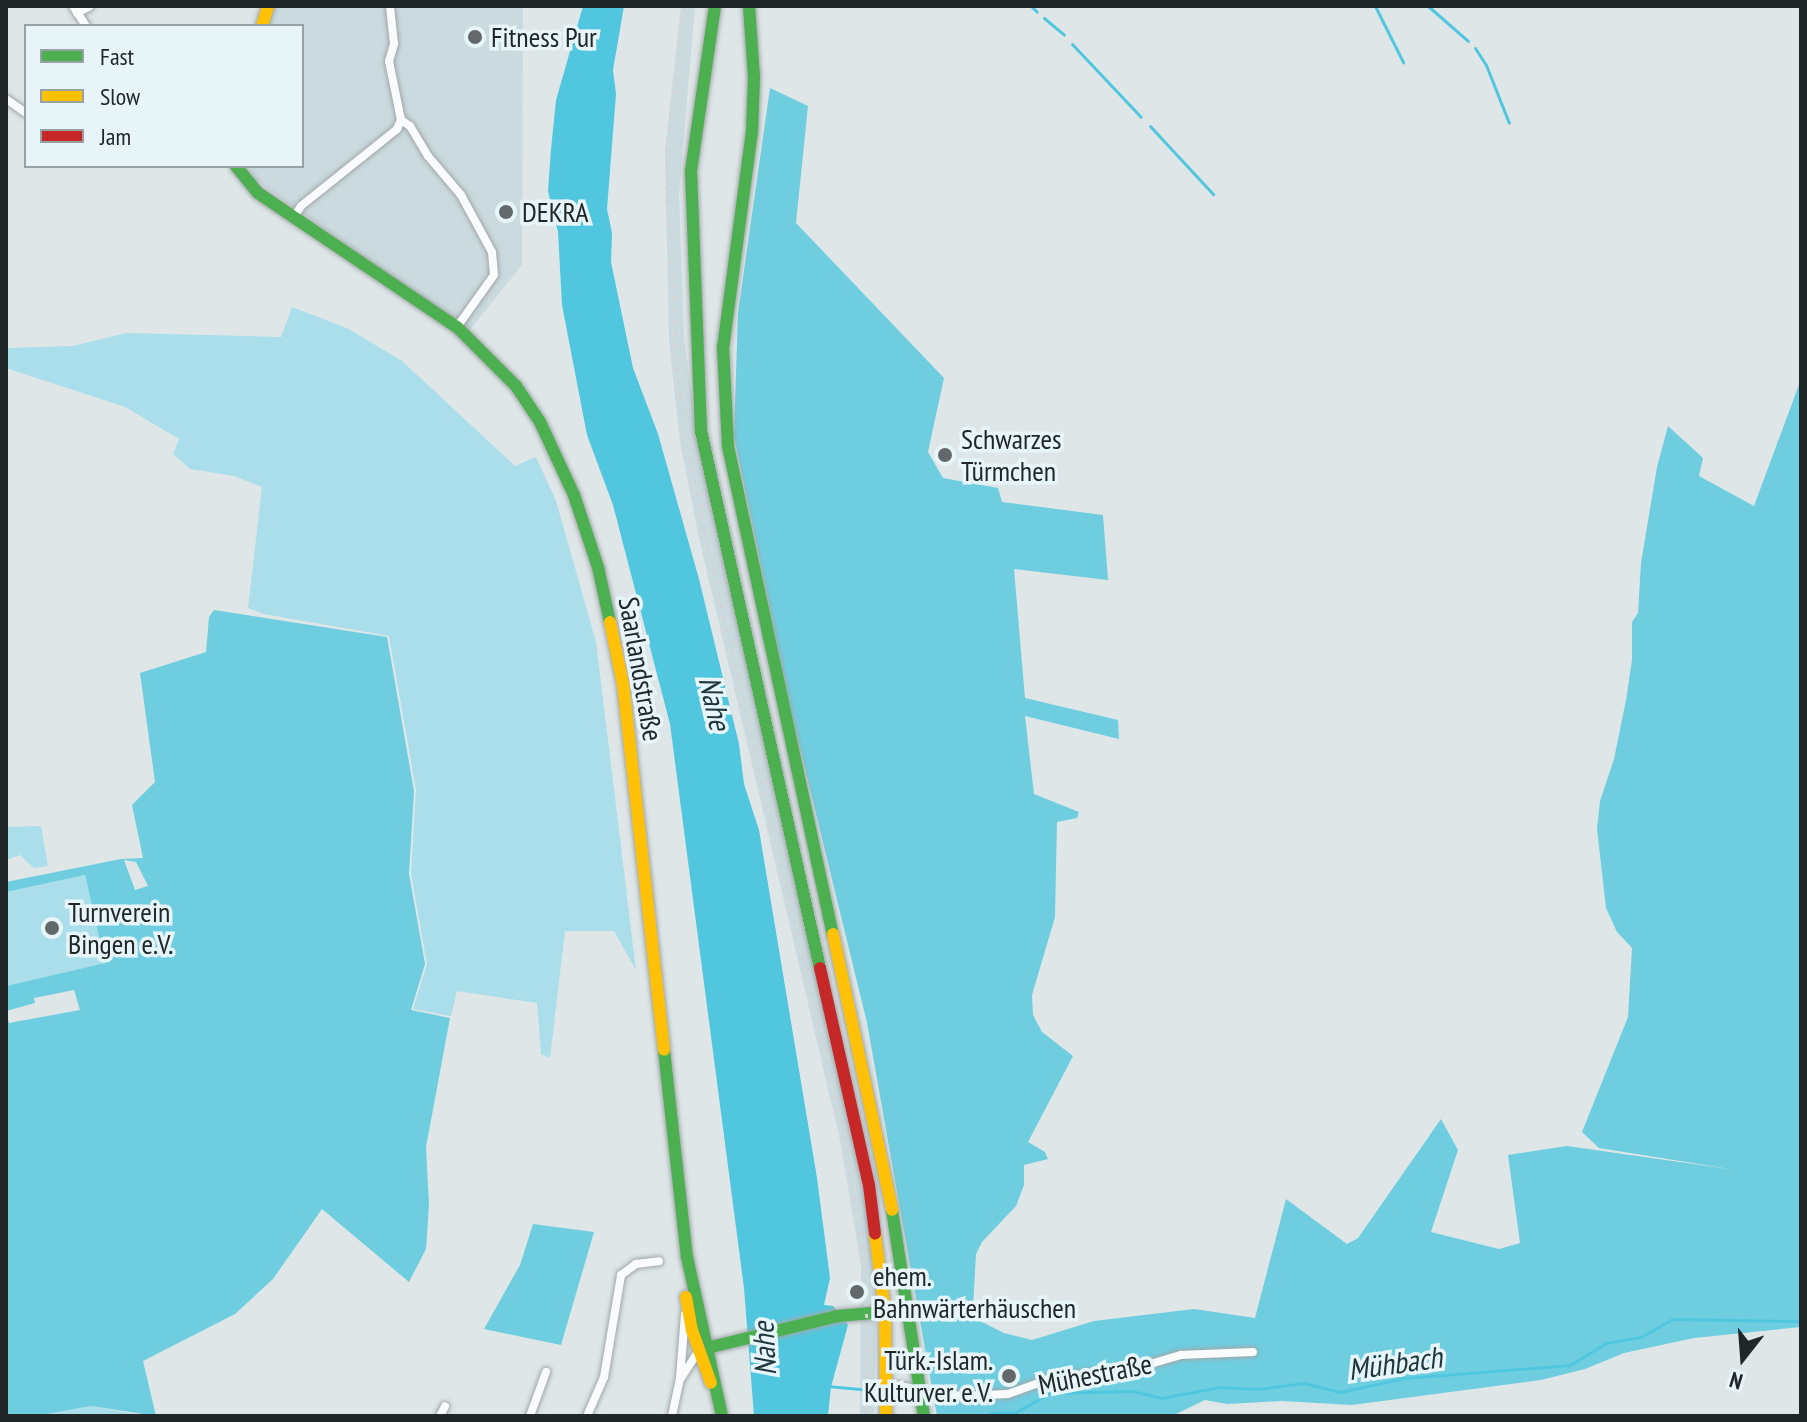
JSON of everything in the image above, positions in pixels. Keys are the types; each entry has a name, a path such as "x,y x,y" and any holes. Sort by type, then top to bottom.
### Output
{"main road":[{"path":"715,6 691,171 696,384 707,471 877,1230 885,1312 886,1416"},
{"path":"749,6 754,67 752,131 723,347 728,446 898,1238 922,1412"},
{"name":"Saarlandstraße","path":"238,168 258,193 457,327 497,364 540,422 574,495 598,567 623,684 687,1257 703,1348"},
{"name":"Saarlandstraße","path":"687,1257 686,1303 703,1348"},
{"path":"703,1348 862,1313 885,1312"},
{"path":"703,1348 707,1374 721,1412"},
{"path":"703,1348 721,1412"}],"street":[{"path":"75,9 90,6"},
{"path":"293,218 301,206 397,129 401,120 389,61 394,44 390,6"},
{"path":"7,113 9,102"},
{"path":"401,120 410,126 428,156 461,195 492,252 494,275 457,327"},
{"path":"587,1416 604,1377 621,1275 636,1264 659,1261"},
{"path":"672,1416 681,1376 686,1303"},
{"path":"681,1360 686,1352 703,1348"},
{"path":"681,1376 703,1348"},
{"name":"Mühestraße","path":"937,1393 962,1396 1008,1394 1050,1379 1137,1368 1181,1355 1253,1352"},
{"path":"681,1376 694,1370 707,1374"},
{"path":"530,1416 546,1372"},
{"path":"884,1384 909,1388"},
{"path":"440,1416 445,1406"}],"shaded area":[{"path":"274,6 523,6 522,265 469,331 256,180 249,168 304,168 304,24 269,24"},
{"path":"681,6 695,6 679,194 684,337 691,392 867,1213 876,1322 874,1416 860,1416 861,1266 840,1140 699,538 680,442 669,340 665,150"},
{"path":"770,88 808,106 796,223 944,378 928,452 943,478 998,488 1002,502 1103,515 1108,580 1014,569 1025,698 1118,720 1119,739 1025,716 1034,794 1079,812 1077,818 1057,822 1055,917 1032,995 1033,1015 1042,1032 1073,1056 1028,1142 1045,1152 1048,1159 1024,1165 1024,1185 1016,1206 982,1242 976,1254 973,1307 982,1322 1004,1333 1032,1340 1094,1321 1194,1309 1255,1318 1286,1199 1347,1244 1358,1238 1441,1119 1458,1150 1431,1232 1499,1249 1520,1243 1508,1155 1567,1146 1736,1170 1599,1148 1582,1132 1628,1017 1632,948 1617,932 1606,908 1597,829 1600,801 1614,759 1626,700 1632,660 1632,622 1638,613 1641,563 1657,467 1668,426 1703,458 1699,476 1754,506 1801,379 1801,1327 1694,1338 1624,1353 1585,1369 1541,1380 1352,1405 1282,1401 1227,1404 1205,1400 1172,1416 937,1416 867,1023 791,711 734,436 738,313"},
{"path":"292,307 349,329 402,361 515,466 536,457 556,501 596,642 636,970 614,931 565,931 550,1058 541,1054 537,1003 457,991 451,1016 413,1009 427,964 411,874 416,790 389,636 264,614 248,608 262,487 234,476 190,469 173,454 179,439 125,407 6,368 6,348 73,346 126,333 281,337"},
{"path":"214,610 387,637 414,791 409,874 425,964 411,1010 450,1018 426,1147 429,1204 426,1249 409,1282 322,1209 273,1279 235,1314 143,1361 156,1416 91,1406 36,1416 6,1416 6,1013 9,1023 80,1010 74,990 34,998 35,1003 6,1011 6,986 105,963 85,875 6,892 6,882 121,859 143,858 132,805 155,782 140,673 206,652 209,617","holes":["124,860 136,862 148,886 135,890"]},
{"path":"41,826 48,866 34,868 20,855 6,860 6,827"},
{"name":"Turnverein Bingen e.V.","path":"85,875 105,963 6,986 6,892"},
{"path":"533,1224 594,1232 561,1345 484,1329 520,1265"},
{"path":"91,1406 145,1416 36,1416"}],"water":[{"name":"Nahe","path":"583,6 624,6 613,70 616,94 607,209 612,233 611,262 633,368 658,434 699,579 739,744 744,784 759,830 817,1178 830,1278 824,1305 833,1306 848,1325 831,1387 828,1416 754,1416 744,1288 670,724 613,505 587,435 562,305 558,232 548,191 556,100"}],"waterway":[{"path":"1031,6 1037,12"},
{"path":"1375,6 1403,62"},
{"path":"1428,6 1468,41"},
{"path":"1044,18 1064,35"},
{"path":"1072,44 1141,117"},
{"path":"1475,48 1486,65 1509,123"},
{"path":"1150,126 1213,194"},
{"name":"Mühbach","path":"991,1413 1016,1412 1050,1393 1132,1391 1162,1398 1220,1387 1258,1389 1304,1383 1340,1392 1405,1378 1570,1365 1606,1343 1641,1337 1672,1319 1801,1321"},
{"name":"Mühbach","path":"827,1386 863,1389"}],"railway":[{"path":"684,6 667,150 667,200 680,397 705,534 845,1137 864,1266 867,1324 865,1416"}],"traffic: fast":[{"path":"715,6 691,171 701,431 820,968"},
{"path":"749,6 754,77 752,131 723,347 728,446 833,934"},
{"path":"238,168 258,193 457,327 516,386 540,422 574,495 598,567 610,622"},
{"path":"664,1050 687,1257 722,1416"},
{"path":"892,1210 924,1416"},
{"path":"699,1350 837,1316 885,1312"}],"traffic: slow":[{"path":"263,24 268,6"},
{"path":"610,622 623,684 664,1050"},
{"path":"833,934 892,1210"},
{"path":"875,1234 885,1312 886,1416"},
{"path":"686,1297 692,1330 711,1383"}],"traffic: jam":[{"path":"820,968 869,1185 875,1234"}],"place":[{"name":"Fitness Pur","path":"475,37"},
{"name":"DEKRA","path":"506,212"},
{"name":"Schwarzes Türmchen","path":"945,455"},
{"name":"Turnverein Bingen e.V.","path":"52,928"},
{"name":"ehem. Bahnwärterhäuschen","path":"857,1292"},
{"name":"Türk.-Islam. Kulturver. e.V.","path":"1009,1376"}]}
